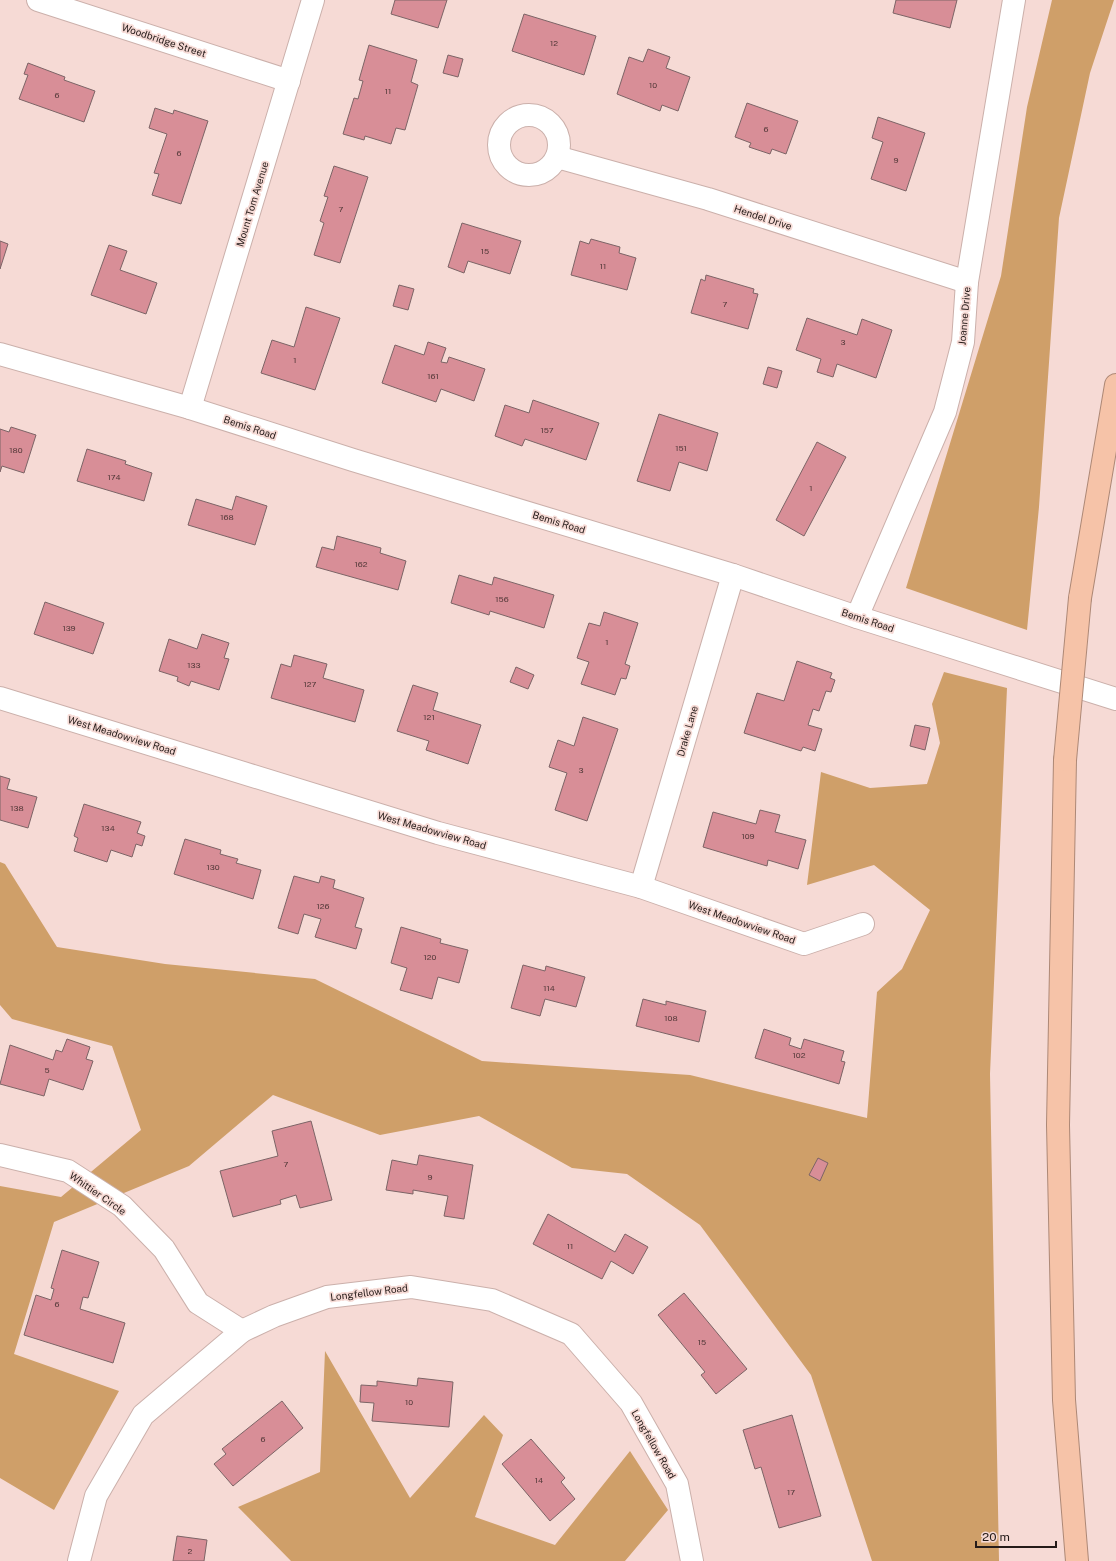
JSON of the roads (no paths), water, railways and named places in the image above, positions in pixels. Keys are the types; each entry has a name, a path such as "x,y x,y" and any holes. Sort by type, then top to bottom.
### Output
{"highway":[{"path":"1077,1561 1064,1400 1058,1125 1065,760 1080,598 1116,385"}],"street":[{"name":"Woodbridge Street","path":"38,0 289,81"},
{"name":"Mount Tom Avenue","path":"190,408 313,0"},
{"name":"Joanne Drive","path":"857,617 945,412 963,342 967,282 1014,0"},
{"name":"Hendel Drive","path":"557,157 708,199 967,282"},
{"name":"Bemis Road","path":"0,354 190,408 368,464 733,575 857,617 1116,699"},
{"name":"Drake Lane","path":"641,887 733,575"},
{"name":"West Meadowview Road","path":"0,698 438,833 641,887 804,944 863,924"},
{"name":"Whittier Circle","path":"0,1155 68,1171 122,1206 164,1249 198,1303 242,1331"},
{"name":"Longfellow Road","path":"79,1561 96,1496 144,1415 242,1331 274,1316 327,1297 411,1287 492,1300 571,1334 631,1404 677,1484 692,1561"}]}
